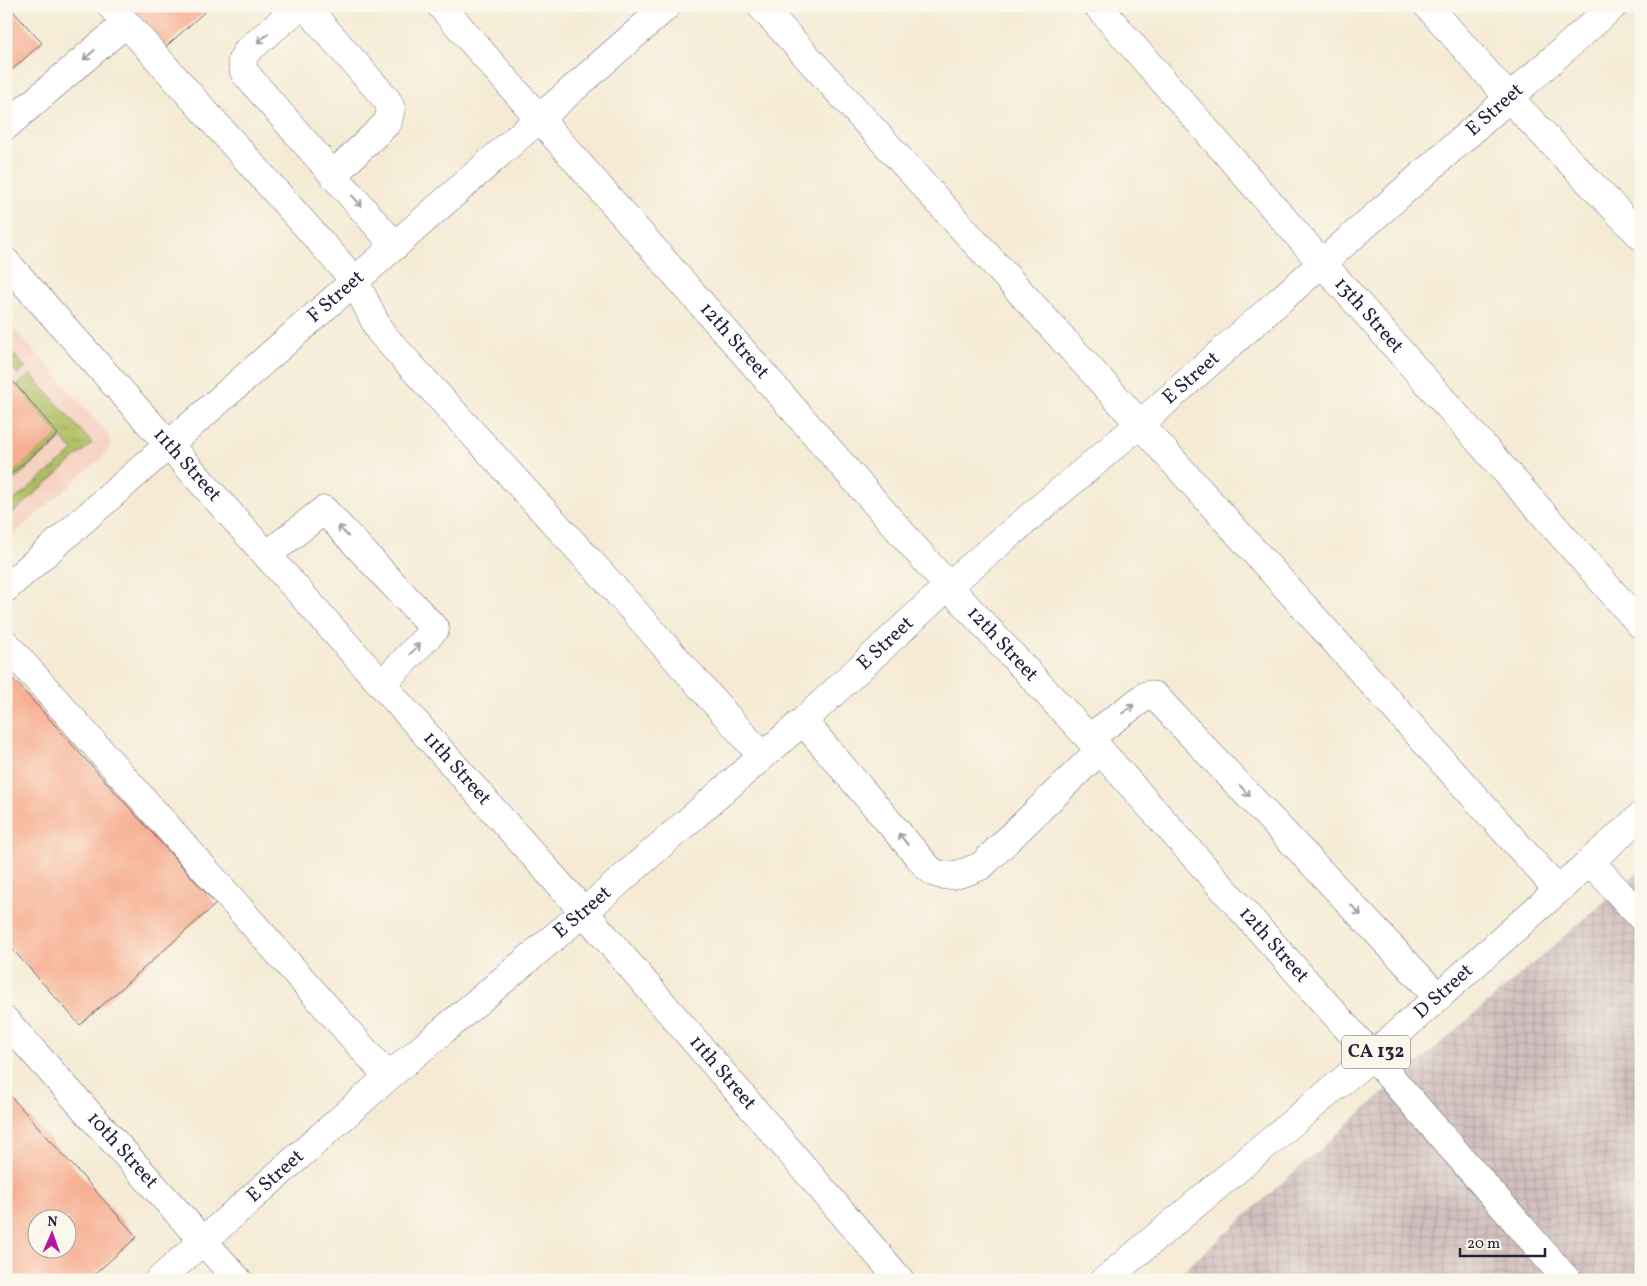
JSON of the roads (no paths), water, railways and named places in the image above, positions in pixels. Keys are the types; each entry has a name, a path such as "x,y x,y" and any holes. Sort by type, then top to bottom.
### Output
{"street":[{"path":"300,6 247,51 242,60 244,72 396,246"},
{"path":"305,6 387,100 390,108 388,122 334,174"},
{"name":"12th Street","path":"441,6 948,586 1095,744 1372,1056 1567,1280"},
{"name":"F Street","path":"6,588 667,6"},
{"path":"762,6 1558,890"},
{"name":"13th Street","path":"1098,6 1641,625"},
{"path":"1428,6 1509,98 1641,236"},
{"name":"E Street","path":"159,1280 388,1077 584,912 803,721 948,586 1140,424 1613,6"},
{"path":"6,126 118,15 356,281 380,332 604,577 762,756"},
{"name":"11th Street","path":"6,262 584,912 900,1280"},
{"path":"267,555 324,510 435,629 382,684"},
{"path":"6,644 388,1077"},
{"path":"803,721 916,855 936,874 949,876 981,866 1095,744 1147,695 1155,696 1438,997"},
{"name":"D Street","path":"1105,1280 1372,1056 1641,816"},
{"path":"1590,861 1641,917"},
{"name":"10th Street","path":"6,1021 238,1280"}]}
